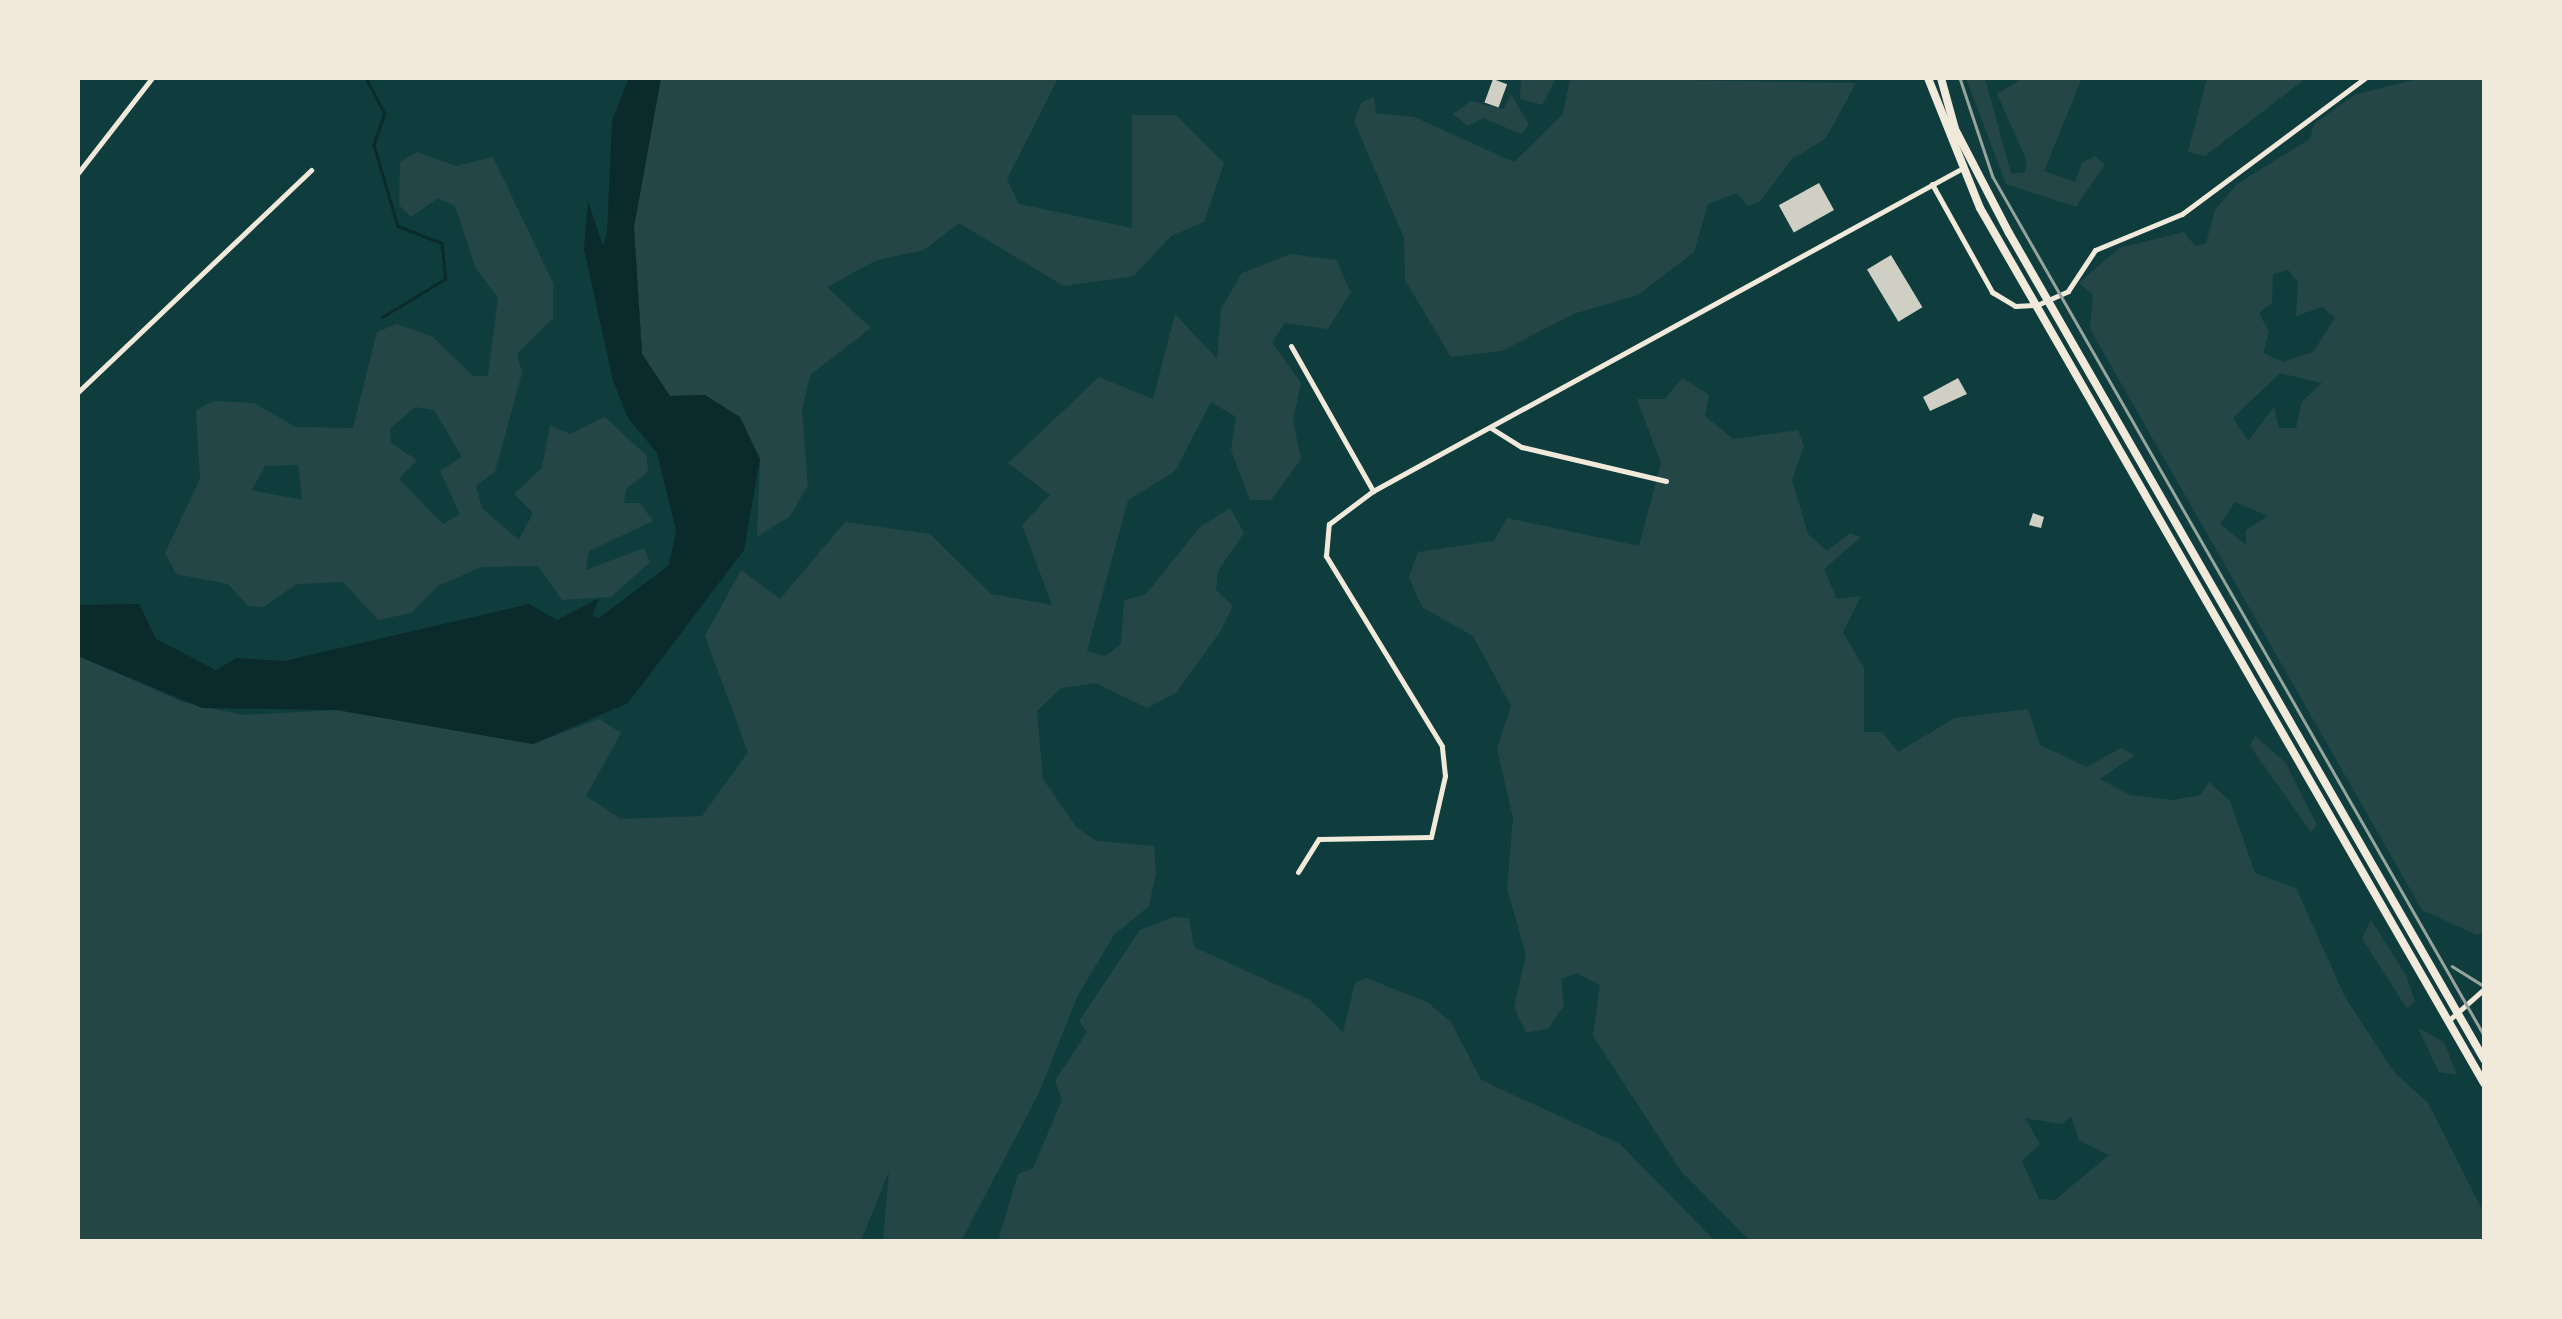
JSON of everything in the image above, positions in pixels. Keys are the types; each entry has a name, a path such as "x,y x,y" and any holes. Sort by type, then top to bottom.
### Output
{"main road":[{"path":"1928,78 1959,170 2484,1083"},
{"path":"1941,78 1972,166 2484,1058"}],"street":[{"path":"78,173 152,78"},
{"path":"1932,184 1992,292 2024,307 2037,305 2071,288 2095,250 2182,214 2365,78"},
{"path":"78,392 311,170"},
{"path":"1298,872 1319,839 1431,838 1445,776 1442,746 1326,556 1329,524 1373,491 1959,170"},
{"path":"1291,346 1373,491"},
{"path":"1491,428 1522,447 1666,481"},
{"path":"2448,1020 2484,989"}],"shaded area":[{"path":"629,78 661,78 634,227 642,354 670,396 705,395 740,417 760,459 744,550 628,703 533,744 337,710 202,708 78,656 78,605 139,604 156,639 216,670 236,658 284,661 529,604 557,620 599,598 592,616 599,618 669,565 676,530 657,453 628,418 613,381 584,249 588,201 603,246 607,233 612,120"},
{"path":"661,78 1058,78 1007,179 1019,204 1132,228 1132,115 1176,115 1224,163 1204,222 1171,236 1134,276 1064,286 959,223 924,250 877,260 827,287 871,328 810,375 802,410 808,485 790,516 757,537 760,459 705,395 670,396 642,354 634,227"},
{"path":"1521,78 1556,78 1542,105 1520,99"},
{"path":"1570,78 1856,83 1826,138 1792,159 1760,201 1748,206 1736,193 1708,204 1694,252 1638,295 1573,314 1502,351 1451,357 1405,280 1404,238 1354,121 1362,102 1374,97 1376,113 1414,117 1514,162 1563,114"},
{"path":"1966,78 1985,78 2011,174 2025,172 2027,161 1997,94 2023,78 2082,78 2044,171 2075,182 2082,163 2095,156 2105,164 2076,207 2006,184"},
{"path":"2207,78 2306,78 2205,156 2188,152"},
{"path":"2421,78 2484,78 2484,932 2477,935 2422,910 2090,329 2093,295 2079,283 2119,248 2184,232 2195,246 2206,243 2215,210 2237,184 2310,139 2314,124 2354,95","holes":["2288,270 2298,282 2296,316 2322,307 2335,318 2313,352 2283,362 2263,353 2269,332 2259,313 2272,303 2273,274","2280,373 2322,383 2302,401 2296,428 2279,428 2274,407 2248,441 2233,418","2235,502 2268,516 2246,530 2246,545 2220,524"]},
{"path":"1511,94 1529,125 1521,134 1483,118 1468,126 1453,114 1471,101 1503,109"},
{"path":"417,152 456,166 493,157 553,283 553,318 517,354 522,373 495,472 476,486 482,508 519,540 533,513 514,494 542,468 550,425 570,434 605,417 647,456 648,472 626,489 624,503 640,503 653,521 589,551 586,570 644,548 650,562 611,597 562,600 538,566 481,567 438,586 411,613 378,620 343,582 297,584 263,607 248,606 228,584 176,574 165,553 200,479 196,410 214,401 254,403 296,427 353,428 377,332 397,324 433,337 473,376 488,376 498,298 476,268 455,206 438,198 411,217 399,205 400,162","holes":["415,407 434,410 462,457 440,471 460,514 443,524 399,479 417,460 391,443 390,429","298,465 302,500 252,490 265,466"]},
{"path":"1290,254 1336,260 1351,292 1328,329 1285,323 1272,342 1301,383 1293,420 1301,459 1271,500 1250,500 1231,450 1236,417 1211,402 1175,471 1128,500 1087,651 1105,656 1121,644 1124,600 1146,594 1200,527 1230,508 1244,533 1218,571 1216,590 1233,606 1220,632 1176,693 1147,708 1096,683 1061,688 1037,711 1043,779 1077,828 1097,841 1154,846 1156,873 1149,906 1114,935 1077,997 1038,1095 961,1241 883,1241 889,1171 861,1241 78,1241 78,656 183,702 243,715 337,710 533,744 599,719 621,733 586,796 621,819 702,816 748,752 705,636 741,570 780,599 845,522 930,534 991,594 1052,605 1022,525 1050,495 1008,463 1099,377 1153,399 1175,314 1217,359 1221,309 1242,273"},
{"path":"1682,378 1709,395 1705,416 1733,439 1798,430 1804,446 1792,480 1808,534 1827,551 1850,533 1861,537 1824,569 1837,599 1861,596 1843,632 1864,668 1864,732 1882,732 1898,752 1955,718 2028,709 2040,745 2087,767 2121,748 2135,755 2100,779 2130,795 2173,800 2200,795 2209,782 2230,801 2255,873 2296,888 2345,997 2394,1072 2428,1103 2484,1213 2484,1241 1750,1241 1681,1171 1593,1036 1600,985 1577,973 1561,979 1564,1005 1549,1028 1526,1033 1514,1007 1526,955 1507,888 1513,818 1497,749 1511,706 1473,636 1422,607 1409,577 1418,552 1494,541 1507,518 1639,546 1661,463 1637,399 1665,399","holes":["2071,1116 2079,1140 2109,1155 2055,1200 2039,1199 2022,1161 2040,1144 2025,1118 2062,1124"]},
{"path":"2255,736 2285,762 2317,825 2311,832 2250,746"},
{"path":"1173,917 1189,918 1194,947 1310,1000 1343,1032 1355,983 1366,978 1427,1002 1451,1022 1481,1080 1620,1144 1715,1241 998,1241 1018,1174 1033,1168 1062,1100 1055,1081 1087,1032 1079,1021 1140,930"},
{"path":"2371,920 2406,975 2415,1002 2407,1009 2362,938"},
{"path":"2418,1028 2444,1042 2457,1075 2439,1072"}],"building":[{"path":"1493,79 1507,84 1499,108 1484,102"},
{"path":"1819,183 1834,210 1794,232 1779,205"},
{"path":"1891,255 1922,307 1898,322 1867,269"},
{"path":"1958,378 1967,394 1930,411 1923,397"},
{"path":"2033,513 2044,517 2041,528 2029,525"}],"waterway":[{"path":"366,78 385,113 374,145 398,226 442,243 446,279 383,317"}],"tram line":[{"path":"1960,78 1993,177 2484,1035"},
{"path":"2452,966 2484,986"}]}
